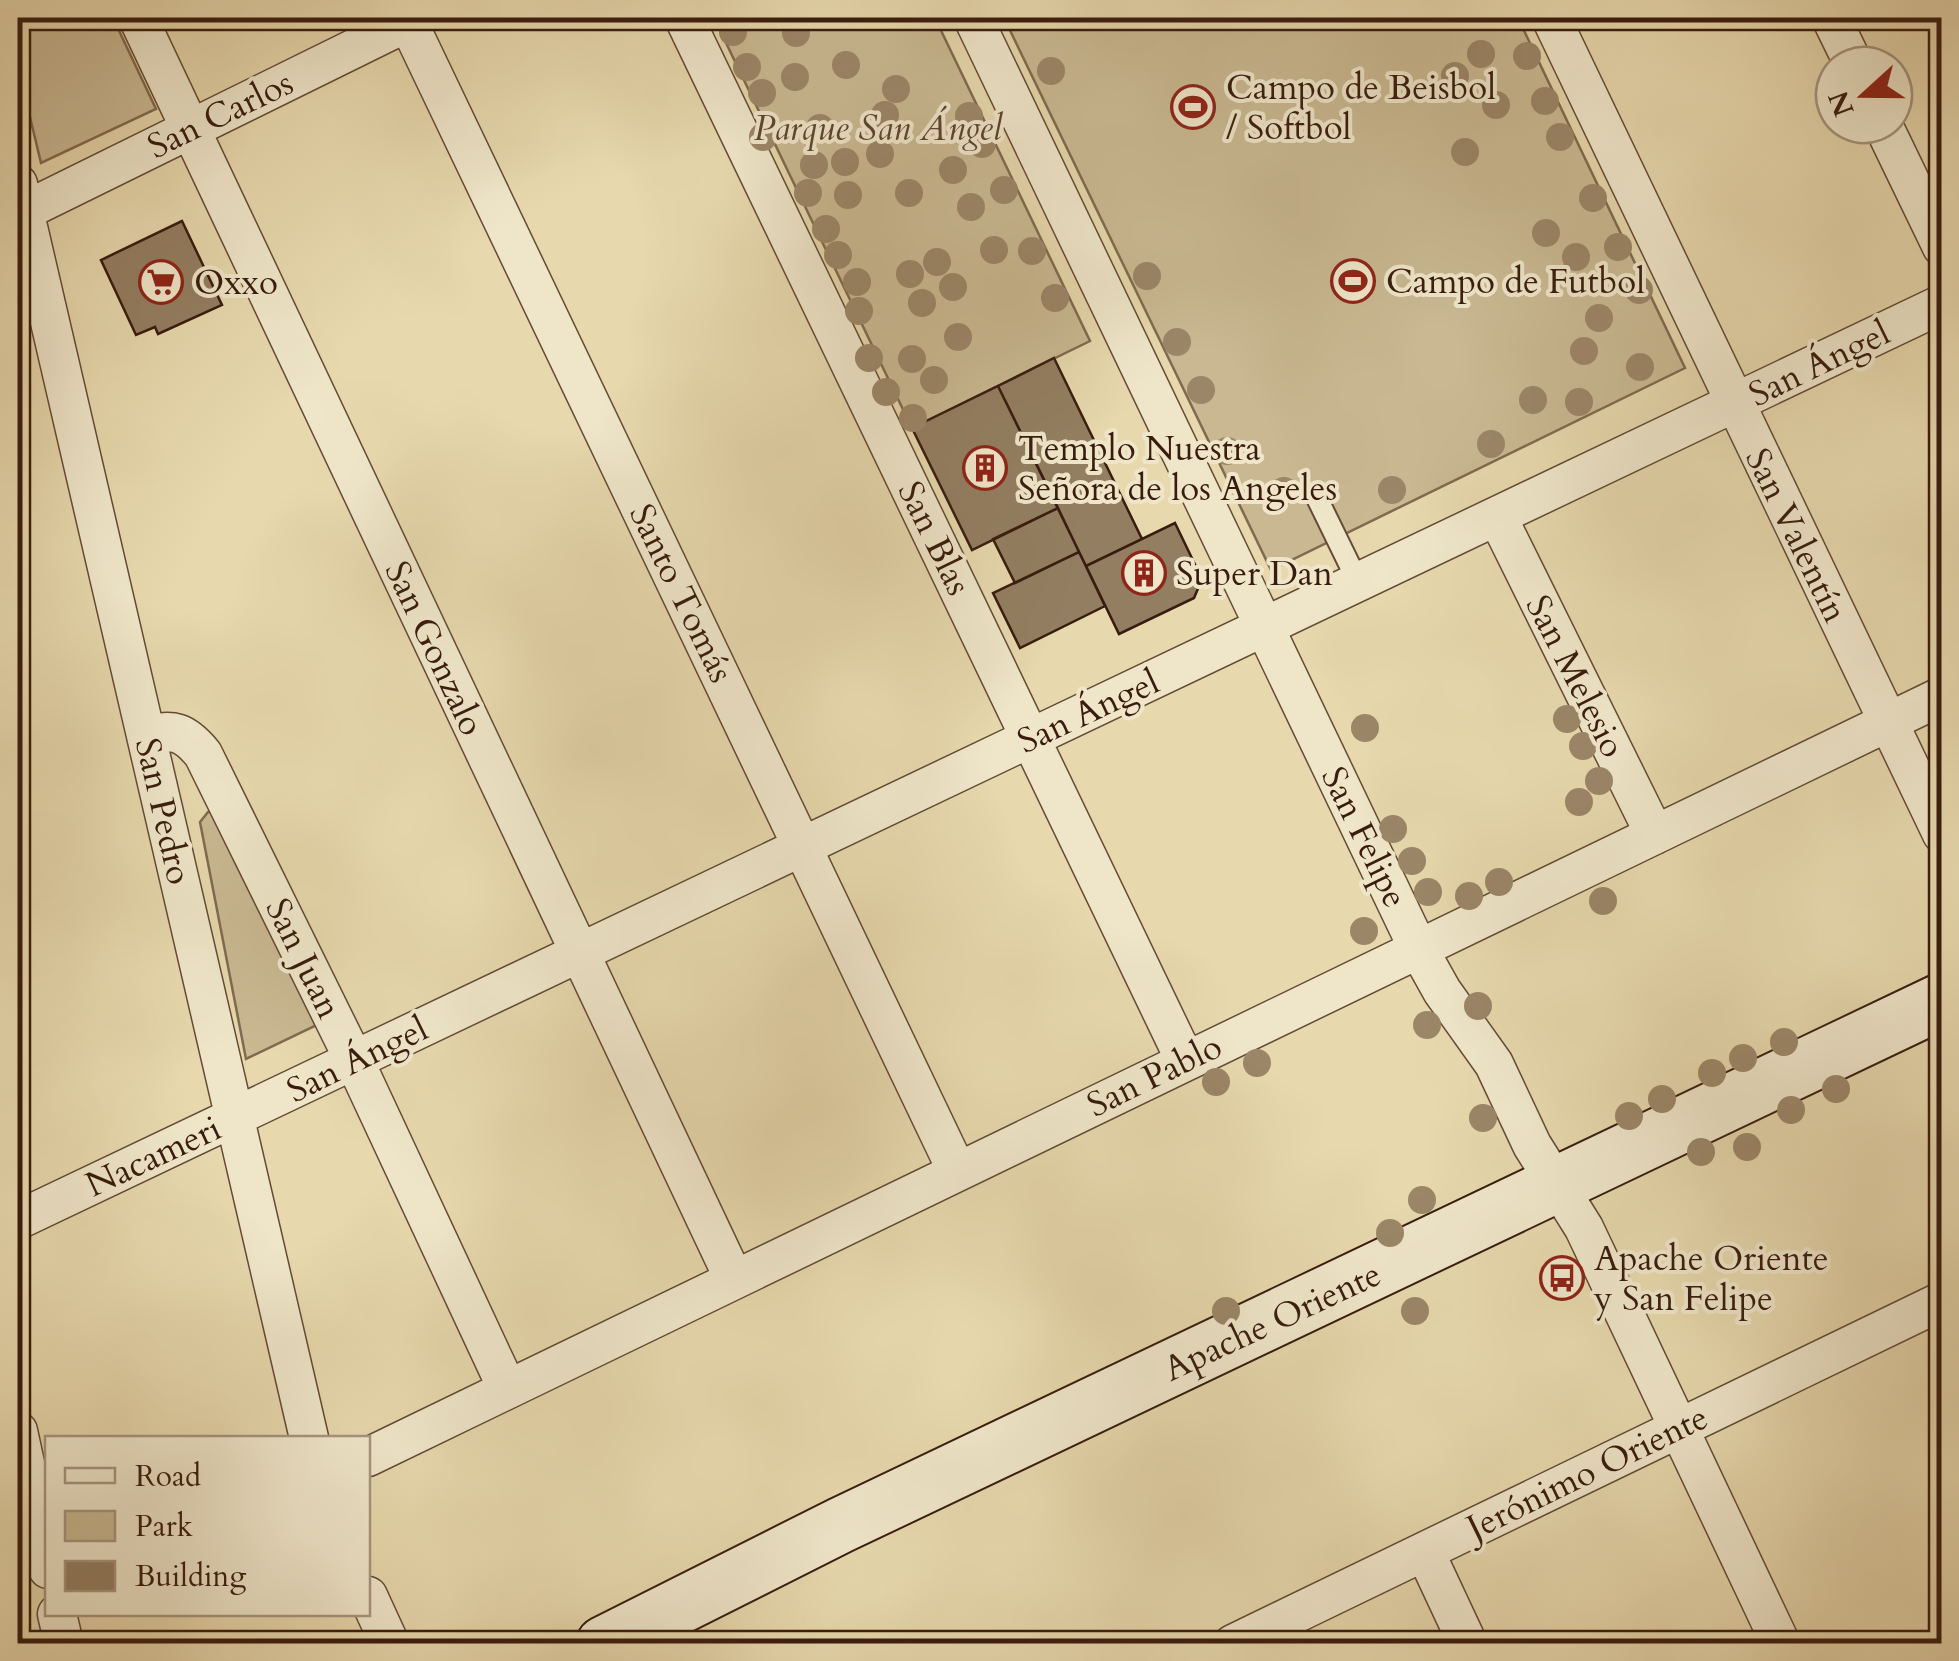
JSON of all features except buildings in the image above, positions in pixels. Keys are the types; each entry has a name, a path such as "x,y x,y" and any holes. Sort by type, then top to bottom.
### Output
{"street":[{"name":"San Gonzalo","path":"138,18 733,1277"},
{"name":"San Blas","path":"684,18 1185,1060"},
{"name":"San Felipe","path":"973,18 1418,948 1494,1064 1532,1145 1584,1228 1781,1644"},
{"name":"San Valentín","path":"1551,18 1942,834"},
{"path":"1832,18 1845,45"},
{"name":"San Carlos","path":"19,203 190,128 410,19"},
{"name":"Santo Tomás","path":"410,19 956,1170"},
{"path":"1893,145 1942,247"},
{"name":"San Pedro","path":"19,203 310,1436"},
{"name":"San Ángel","path":"234,1118 1942,304"},
{"name":"San Melesio","path":"1497,516 1656,836"},
{"name":"San Pablo","path":"370,1455 1942,696"},
{"name":"San Juan","path":"146,735 174,730 190,738 204,754 354,1060 507,1388"},
{"name":"Apache Oriente","path":"604,1644 841,1525 1942,1001"},
{"name":"Nacameri","path":"18,1220 234,1118"},
{"name":"Jerónimo Oriente","path":"1233,1644 1680,1426 1939,1308"},
{"path":"18,1431 45,1554"},
{"path":"1426,1552 1468,1644"},
{"path":"370,1600 390,1644"},
{"path":"57,1616 64,1644"}],"lane":[{"path":"1316,496 1358,582"}],"green space":[{"path":"18,18 113,18 156,109 41,163 18,67"},
{"name":"Parque San Ángel","path":"714,18 935,18 1090,341 912,428"},
{"path":"1004,18 1518,18 1685,368 1271,570"},
{"path":"208,812 215,812 319,1024 246,1059 200,822"}],"place":[{"name":"Campo de Beisbol / Softbol","path":"1193,107"},
{"name":"Campo de Futbol","path":"1353,281"},
{"name":"Oxxo","path":"161,282"},
{"name":"Templo Nuestra Señora de los Angeles","path":"985,468"},
{"name":"Super Dan","path":"1144,573"},
{"name":"Apache Oriente y San Felipe","path":"1562,1278"}]}
